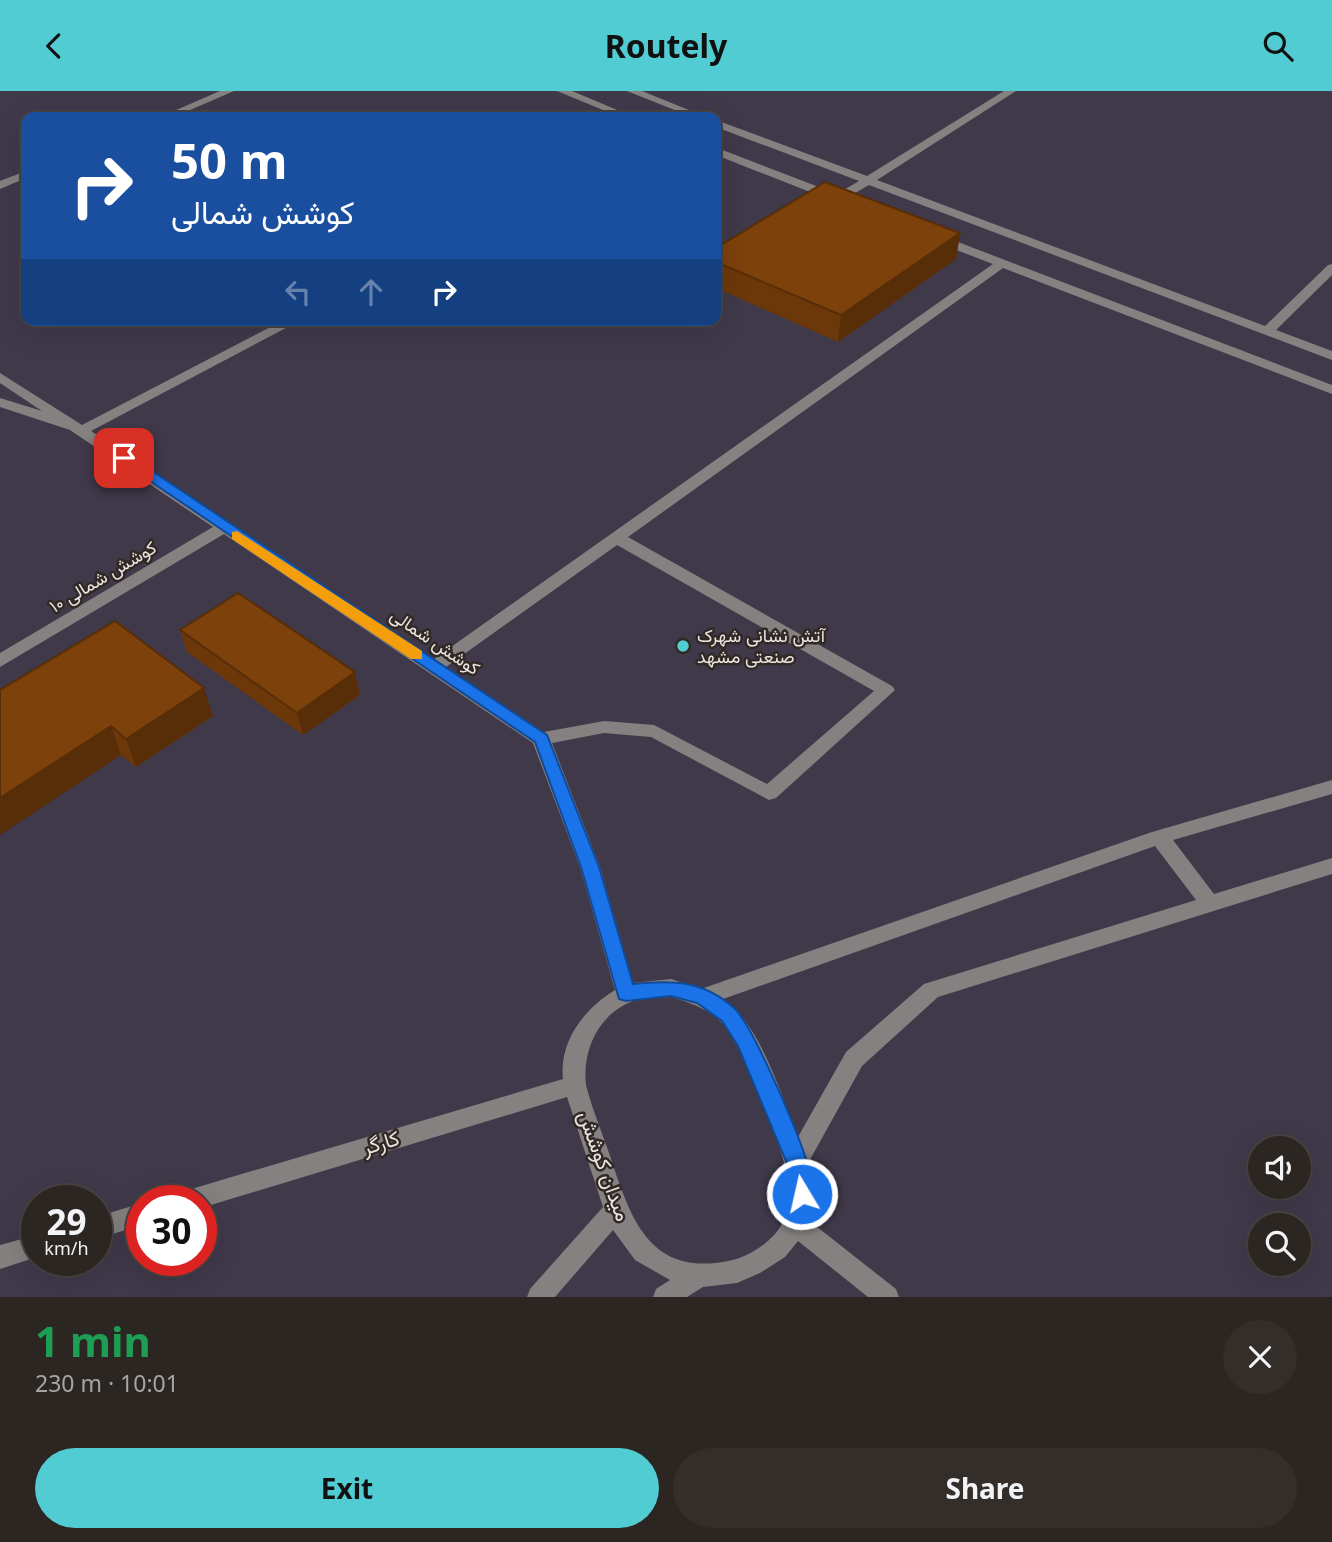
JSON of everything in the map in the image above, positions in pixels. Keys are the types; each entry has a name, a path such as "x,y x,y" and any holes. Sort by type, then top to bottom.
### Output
{"street":[{"path":"177,112 229,91"},
{"path":"562,91 616,112"},
{"path":"632,91 688,112"},
{"path":"721,153 844,202 869,181 1011,91"},
{"path":"721,125 1332,356"},
{"path":"0,185 21,176"},
{"path":"926,234 1332,390"},
{"path":"435,667 1002,263"},
{"path":"1268,331 1332,268"},
{"path":"83,430 283,326"},
{"name":"کوشش شمالی","path":"0,377 83,430 541,739"},
{"name":"کوشش شمالی","path":"0,402 83,430"},
{"name":"کوشش شمالی ۱۰","path":"0,661 225,527"},
{"path":"617,538 886,690 769,793 654,731 604,727 541,739 590,867 626,993 671,988 703,997 729,1015 746,1041 797,1161 802,1194 796,1225 887,1297"},
{"path":"703,997 1158,837 1332,787"},
{"path":"1158,837 1209,902"},
{"path":"797,1161 855,1059 930,990 1332,866"},
{"name":"میدان کوشش","path":"626,993 586,1026 574,1054 575,1085 617,1209 633,1241 662,1265 698,1276 737,1273 770,1256 796,1225"},
{"name":"کارگر","path":"217,1192 575,1085"},
{"path":"539,1297 617,1209"},
{"path":"0,1257 21,1251"},
{"path":"666,1297 698,1276"}],"shaded area":[{"path":"0,91 1332,91 1332,1297 0,1297"}],"building":[{"path":"825,182 960,233 841,315 721,264 721,245"},
{"path":"238,593 355,672 297,713 180,630"},
{"path":"115,621 204,688 126,739 111,726 0,798 0,690"}],"slow traffic":[{"path":"237,535 417,655"}],"place":[{"name":"آتش نشانی شهرک صنعتی مشهد","path":"683,646"}],"route":[{"path":"124,458 541,739 590,867 626,993 671,988 703,997 729,1015 746,1041 797,1161 802,1194"}]}
